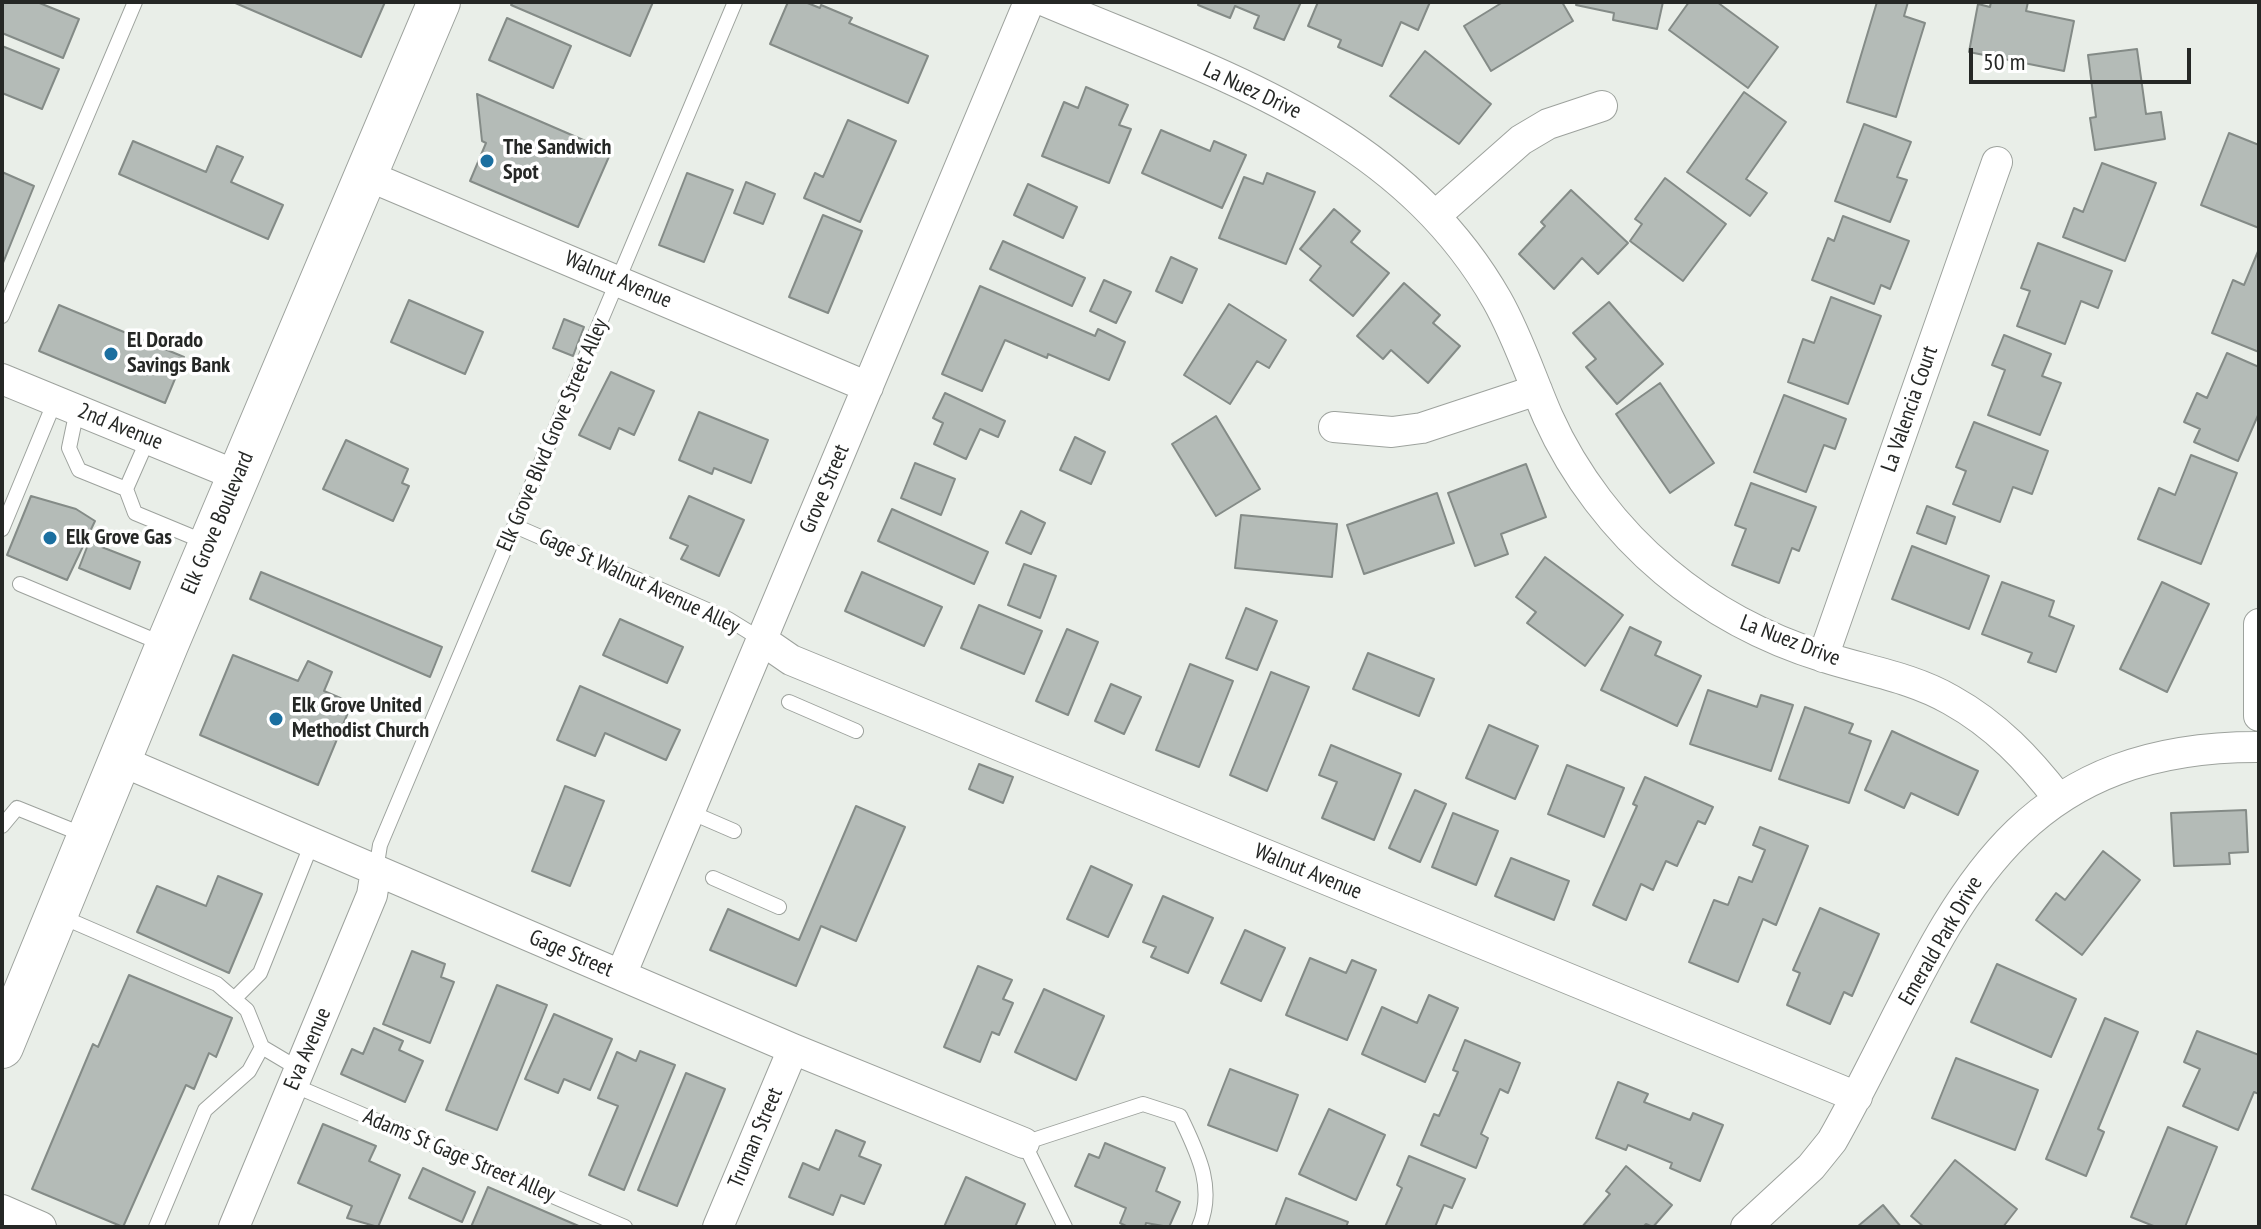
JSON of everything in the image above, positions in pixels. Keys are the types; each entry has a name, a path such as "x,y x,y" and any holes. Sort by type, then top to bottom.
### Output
{"main road":[{"name":"Elk Grove Boulevard","path":"2,1047 209,544 439,2"}],"street":[{"name":"Grove Street","path":"621,975 1029,2"},
{"name":"La Nuez Drive","path":"1047,2 1261,93 1326,126 1383,166 1435,216 1495,297 1567,453 1588,485 1637,545 1665,571 1727,616 1823,657 1890,674 1950,699 2003,736 2027,758 2059,799"},
{"path":"1435,216 1521,140 1548,124 1602,106"},
{"name":"La Valencia Court","path":"1823,657 1997,162"},
{"name":"Walnut Avenue","path":"366,175 868,387"},
{"name":"2nd Avenue","path":"2,379 238,476"},
{"path":"1334,427 1392,432 1422,428 1537,390"},
{"path":"2259,624 2259,716"},
{"name":"Walnut Avenue","path":"762,640 791,660 1857,1097"},
{"name":"Emerald Park Drive","path":"1765,1221 1832,1141 1964,893 2007,841 2059,799 2107,773 2150,758 2218,746 2259,747"},
{"name":"Gage Street","path":"119,760 793,1049 1024,1143"},
{"name":"Eva Avenue","path":"234,1227 372,895 376,870"},
{"name":"Truman Street","path":"718,1227 793,1049"},
{"path":"2,1210 41,1227"}],"lane":[{"path":"2,316 135,2"},
{"name":"Elk Grove Blvd Grove Street Alley","path":"376,870 380,845 735,2"},
{"path":"66,405 69,448 79,470 126,489"},
{"path":"2,529 66,405"},
{"path":"148,439 126,489 135,513 209,544"},
{"name":"Gage St Walnut Avenue Alley","path":"515,526 728,619 762,640"},
{"path":"20,584 167,645"},
{"path":"789,702 856,731"},
{"path":"2,826 17,808 88,836"},
{"path":"690,812 734,831"},
{"path":"234,999 260,973 312,843"},
{"path":"713,878 779,907"},
{"path":"56,914 217,984 247,1010 262,1047 249,1071 205,1110 156,1227"},
{"name":"Adams St Gage Street Alley","path":"262,1047 296,1077 625,1227"},
{"path":"1065,1227 1024,1143 1143,1104 1180,1116 1204,1167 1206,1212 1199,1227"}],"building":[{"path":"2,2 37,2 79,19 63,58 2,33"},
{"path":"233,2 385,2 361,57"},
{"path":"513,2 653,2 630,56 511,5"},
{"path":"788,2 805,2 820,8 821,5 852,18 849,23 928,56 908,103 770,44"},
{"path":"1199,2 1301,2 1284,40 1254,28 1259,16 1235,6 1230,18 1198,5"},
{"path":"1318,2 1430,2 1418,30 1401,22 1382,66 1338,47 1341,40 1308,26"},
{"path":"1503,2 1562,2 1573,21 1491,71 1464,26"},
{"path":"1577,2 1663,2 1657,29 1613,20 1614,13 1576,5"},
{"path":"1689,2 1717,2 1778,47 1748,88 1669,30"},
{"path":"1877,2 1908,2 1904,16 1925,23 1896,117 1847,102"},
{"path":"1991,2 2028,2 2026,11 2074,21 2064,71 1969,52 1978,4 1990,7"},
{"path":"507,18 571,46 553,88 489,60"},
{"path":"2,46 59,69 42,109 2,93"},
{"path":"2137,49 2146,114 2161,112 2165,139 2095,150 2090,118 2096,117 2088,55"},
{"path":"1425,51 1491,104 1459,144 1390,96"},
{"path":"1086,87 1128,105 1119,125 1131,129 1109,183 1042,156 1064,102 1078,108"},
{"path":"1744,92 1786,122 1746,179 1767,193 1750,216 1687,172"},
{"path":"477,94 611,152 578,227 470,181 486,143 482,141"},
{"path":"848,120 896,141 860,222 804,198 815,173 823,177"},
{"path":"1864,124 1911,142 1897,177 1907,180 1890,222 1835,201"},
{"path":"1161,130 1210,151 1214,141 1246,155 1222,208 1142,173"},
{"path":"2229,133 2259,145 2259,228 2201,205"},
{"path":"133,141 206,172 217,146 243,157 231,182 283,205 268,239 119,174"},
{"path":"2102,163 2156,183 2125,261 2063,237 2074,208 2083,212"},
{"path":"2,172 34,186 3,263 2,263"},
{"path":"687,173 733,190 704,262 659,245"},
{"path":"1267,173 1315,192 1286,264 1219,238 1244,177 1263,184"},
{"path":"1665,178 1726,224 1683,281 1630,241 1642,224 1635,219"},
{"path":"746,182 775,194 763,224 734,213"},
{"path":"1028,184 1077,207 1063,238 1014,215"},
{"path":"1571,190 1628,243 1598,274 1582,258 1554,289 1519,254 1545,226 1541,222"},
{"path":"1334,209 1360,231 1351,242 1389,273 1353,316 1310,280 1321,266 1300,249"},
{"path":"823,215 862,231 828,313 789,297"},
{"path":"1843,216 1909,241 1890,289 1881,285 1874,304 1812,280 1828,238 1834,241"},
{"path":"1003,241 1085,278 1072,306 990,269"},
{"path":"2038,243 2112,271 2098,308 2081,301 2065,344 2017,326 2030,291 2021,288"},
{"path":"2259,249 2259,352 2212,333 2233,280 2244,285"},
{"path":"1171,257 1197,269 1182,303 1156,291"},
{"path":"1104,280 1131,292 1116,323 1090,311"},
{"path":"1404,283 1440,315 1433,323 1460,346 1428,383 1391,350 1383,359 1357,336"},
{"path":"980,286 1095,336 1098,329 1125,342 1109,380 1005,340 982,391 942,374"},
{"path":"1831,297 1881,316 1848,404 1788,382 1803,339 1814,343"},
{"path":"409,300 483,332 465,374 391,342"},
{"path":"1609,302 1663,364 1617,404 1586,367 1596,359 1573,333"},
{"path":"1229,304 1286,340 1269,368 1257,361 1230,404 1184,375"},
{"name":"El Dorado Savings Bank","path":"59,305 184,357 165,403 39,351"},
{"path":"564,319 584,327 573,356 553,348"},
{"path":"2004,335 2051,354 2042,376 2061,383 2040,435 1988,415 2005,370 1992,365"},
{"path":"2227,353 2259,367 2259,413 2238,461 2194,442 2200,429 2184,422 2197,393 2207,398"},
{"path":"611,372 654,391 634,435 619,428 610,449 579,435"},
{"path":"1660,383 1714,463 1670,493 1616,414"},
{"path":"945,393 1005,421 998,437 980,429 966,459 934,444 943,423 933,418"},
{"path":"1784,395 1846,419 1835,449 1824,445 1806,492 1754,472"},
{"path":"699,412 768,440 751,483 714,468 712,474 679,460"},
{"path":"1216,416 1260,489 1216,516 1172,444"},
{"path":"1974,422 2048,451 2032,494 2013,487 2000,522 1953,504 1966,471 1956,467"},
{"path":"1075,437 1105,452 1091,484 1060,470"},
{"path":"346,440 408,469 402,483 409,486 393,521 323,489"},
{"path":"2191,455 2237,473 2201,564 2138,539 2159,488 2175,495"},
{"path":"915,463 955,479 941,515 901,498"},
{"path":"1526,464 1546,517 1501,534 1508,554 1475,566 1448,493"},
{"path":"1751,483 1816,507 1799,551 1792,548 1779,583 1732,565 1746,529 1735,525"},
{"path":"1437,493 1454,543 1364,574 1347,525"},
{"name":"Elk Grove Gas","path":"31,496 76,509 95,521 67,580 7,555"},
{"path":"689,496 744,520 719,576 681,559 688,546 670,538"},
{"path":"1927,506 1955,517 1946,544 1917,533"},
{"path":"892,509 988,552 974,584 878,541"},
{"path":"1021,511 1045,523 1031,554 1006,543"},
{"path":"1241,515 1337,524 1332,577 1235,568"},
{"path":"89,542 140,562 130,589 79,568"},
{"path":"1912,546 1989,576 1969,629 1892,599"},
{"path":"1545,557 1623,615 1585,666 1527,623 1536,612 1516,597"},
{"path":"1024,564 1056,576 1040,618 1008,605"},
{"name":"Elk Grove United Methodist Church","path":"261,572 442,647 430,677 250,599"},
{"path":"862,572 942,607 924,646 845,611"},
{"path":"2002,582 2054,601 2049,616 2074,626 2056,672 2028,662 2032,653 1982,634"},
{"path":"2162,582 2209,604 2167,692 2120,669"},
{"path":"979,605 1042,631 1024,674 961,648"},
{"path":"1246,608 1277,621 1257,670 1226,658"},
{"path":"620,619 683,647 667,683 603,655"},
{"path":"1630,627 1661,642 1655,655 1701,676 1677,726 1601,690"},
{"path":"1067,629 1098,642 1068,715 1036,701"},
{"path":"1368,653 1434,679 1419,716 1353,689"},
{"name":"Elk Grove United Methodist Church","path":"233,655 298,681 308,661 332,672 324,691 352,703 318,785 200,735"},
{"path":"1190,664 1233,681 1199,767 1156,750"},
{"path":"1271,672 1309,687 1267,791 1230,775"},
{"path":"1111,684 1141,697 1124,734 1095,721"},
{"path":"580,686 680,730 666,760 605,733 595,756 557,740"},
{"path":"1708,690 1757,707 1761,695 1793,705 1771,771 1690,744"},
{"path":"1805,707 1853,724 1849,733 1871,741 1849,803 1779,779"},
{"path":"1489,725 1538,746 1515,799 1466,778"},
{"path":"1892,731 1978,771 1958,815 1911,793 1904,808 1865,790"},
{"path":"1331,745 1401,774 1374,840 1322,818 1337,782 1319,775"},
{"path":"979,764 1013,777 1003,803 969,789"},
{"path":"1567,765 1624,788 1604,837 1548,814"},
{"path":"1645,777 1713,807 1705,824 1698,821 1677,866 1666,861 1653,890 1641,884 1626,920 1593,905 1637,806 1633,804"},
{"path":"565,786 604,801 570,886 532,871"},
{"path":"1415,790 1446,804 1420,862 1389,848"},
{"path":"856,806 905,827 856,941 821,926 796,986 710,950 728,909 799,940"},
{"path":"2246,810 2248,852 2229,853 2230,864 2174,866 2171,813"},
{"path":"1453,813 1498,831 1476,885 1432,867"},
{"path":"1760,827 1808,846 1776,925 1763,919 1738,982 1689,962 1714,900 1728,905 1739,877 1752,882 1765,850 1753,845"},
{"path":"2103,851 2140,880 2082,955 2036,920 2056,893 2065,900"},
{"path":"1511,858 1569,881 1554,920 1495,896"},
{"path":"1091,866 1132,885 1108,937 1067,919"},
{"path":"218,876 262,894 229,973 137,932 157,886 206,906"},
{"path":"1163,896 1213,918 1188,973 1151,957 1156,947 1143,942"},
{"path":"1820,908 1879,934 1852,996 1844,992 1830,1024 1787,1005 1800,973 1793,970"},
{"path":"1245,930 1285,948 1261,1001 1221,983"},
{"path":"412,951 445,964 441,977 454,982 430,1043 383,1024"},
{"path":"1310,958 1346,973 1352,960 1376,970 1347,1040 1286,1015"},
{"path":"1997,964 2076,999 2051,1057 1971,1022"},
{"path":"978,966 1012,980 1003,999 1013,1003 999,1035 992,1032 980,1062 944,1047"},
{"path":"129,975 232,1018 216,1057 209,1053 194,1089 186,1085 123,1227 32,1189 93,1044 98,1047"},
{"path":"497,985 547,1005 497,1130 446,1110"},
{"path":"1044,989 1104,1016 1076,1080 1015,1052"},
{"path":"1429,995 1458,1008 1425,1082 1362,1054 1382,1007 1417,1023"},
{"path":"554,1014 612,1039 590,1090 564,1079 558,1093 525,1079"},
{"path":"2105,1018 2138,1032 2098,1129 2104,1132 2086,1176 2046,1159"},
{"path":"374,1028 403,1041 399,1050 423,1061 405,1102 341,1074 352,1049 363,1054"},
{"path":"2197,1031 2259,1055 2259,1094 2254,1092 2238,1130 2183,1106 2200,1069 2184,1062"},
{"path":"1465,1040 1520,1063 1508,1093 1500,1089 1481,1134 1488,1138 1476,1168 1421,1145 1434,1114 1439,1116 1458,1072 1453,1070"},
{"path":"640,1051 675,1065 624,1190 589,1175 618,1106 598,1098 617,1052 636,1061"},
{"path":"1956,1058 2038,1090 2015,1150 1932,1118"},
{"path":"1230,1069 1298,1095 1277,1151 1208,1125"},
{"path":"686,1073 725,1089 677,1206 638,1190"},
{"path":"1618,1082 1648,1094 1644,1102 1690,1120 1693,1113 1723,1125 1700,1181 1670,1168 1672,1163 1628,1145 1626,1150 1596,1138"},
{"path":"1329,1109 1385,1135 1356,1200 1299,1174"},
{"path":"323,1124 376,1146 369,1161 400,1175 378,1227 347,1218 352,1206 298,1183"},
{"path":"2168,1127 2217,1147 2185,1227 2156,1227 2131,1217"},
{"path":"836,1130 865,1142 859,1156 881,1165 864,1204 841,1195 833,1215 789,1197 803,1163 819,1170"},
{"path":"1105,1143 1165,1168 1156,1191 1180,1202 1169,1227 1146,1223 1145,1227 1128,1227 1120,1223 1126,1208 1075,1186 1089,1154 1099,1158"},
{"path":"1409,1156 1465,1179 1452,1208 1444,1205 1435,1227 1385,1227 1402,1188 1397,1185"},
{"path":"1955,1160 2017,1209 2003,1227 1924,1227 1911,1216"},
{"path":"1626,1166 1672,1205 1653,1227 1646,1224 1643,1227 1582,1227 1610,1194 1606,1191"},
{"path":"423,1168 475,1192 462,1222 409,1198"},
{"path":"966,1177 1025,1204 1015,1227 944,1227"},
{"path":"488,1187 581,1227 471,1227"},
{"path":"1286,1198 1348,1222 1346,1227 1275,1227"},
{"path":"1883,1205 1901,1227 1857,1227"}],"place":[{"name":"The Sandwich Spot","path":"487,161"},
{"name":"El Dorado Savings Bank","path":"111,354"},
{"name":"Elk Grove Gas","path":"50,538"},
{"name":"Elk Grove United Methodist Church","path":"276,719"}]}
